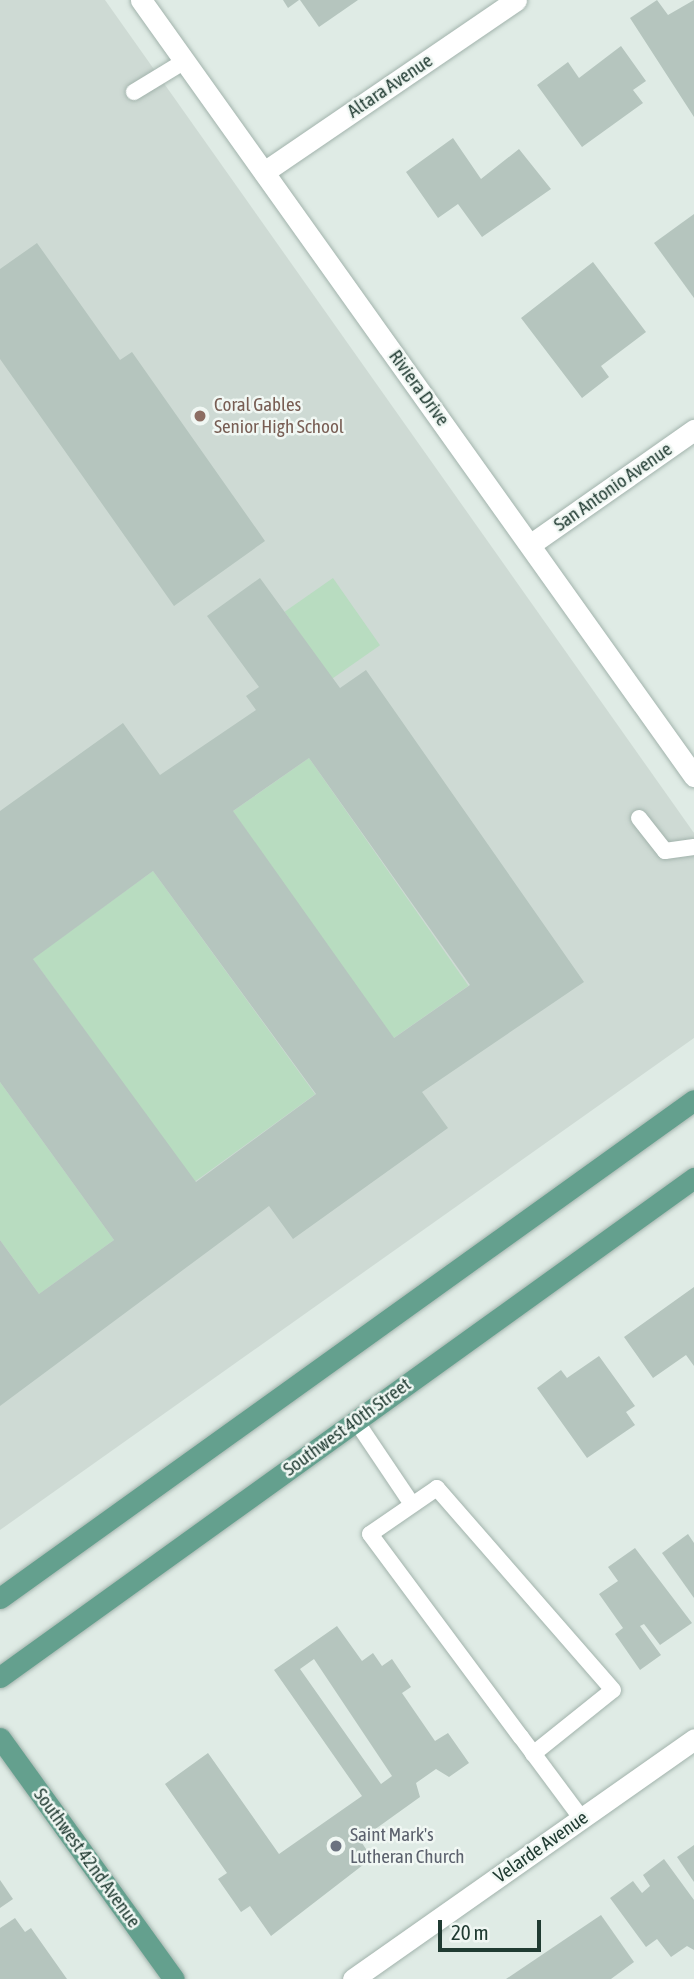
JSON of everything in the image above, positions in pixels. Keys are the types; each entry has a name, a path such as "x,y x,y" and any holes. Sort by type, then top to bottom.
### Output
{"main road":[{"path":"0,1598 694,1101"},
{"name":"Southwest 40th Street","path":"0,1677 694,1178"},
{"name":"Southwest 42nd Avenue","path":"0,1738 174,1979"}],"street":[{"name":"Riviera Drive","path":"141,0 694,776"},
{"name":"Altara Avenue","path":"264,172 516,0"},
{"name":"San Antonio Avenue","path":"531,544 694,430"},
{"name":"Velarde Avenue","path":"353,1979 694,1739"}],"lane":[{"path":"134,92 185,61"},
{"path":"639,818 665,851 694,848"},
{"path":"356,1421 411,1503"},
{"path":"533,1754 612,1690 437,1488 411,1503 370,1534 533,1754 582,1819"}],"shaded area":[{"name":"Coral Gables Senior High School","path":"0,0 105,0 694,833 694,1038 0,1530"}],"green space":[{"path":"333,578 380,645 332,679 285,612"},
{"path":"309,758 468,986 392,1039 233,811"},
{"path":"153,871 315,1094 195,1182 32,959"},
{"path":"0,1082 114,1240 39,1294 0,1240"}],"building":[{"path":"283,0 299,0 288,8"},
{"path":"300,0 358,0 319,27"},
{"path":"657,0 668,15 694,0 694,117 630,18"},
{"path":"621,46 646,81 633,90 643,103 582,147 537,85 568,62 579,78"},
{"path":"453,138 481,179 519,149 551,189 482,237 458,204 438,218 406,172"},
{"path":"694,214 694,298 654,243"},
{"path":"37,243 120,360 132,352 265,541 174,606 0,359 0,269"},
{"path":"593,262 646,332 601,366 609,377 582,398 521,318"},
{"path":"260,578 340,688 366,670 584,982 422,1092 448,1128 293,1239 269,1206 0,1406 0,1240 39,1294 114,1240 0,1082 0,811 123,723 160,775 256,710 246,696 259,687 207,616","holes":["309,758 470,985 394,1038 233,811","153,871 316,1094 196,1182 33,959"]},
{"path":"694,1287 694,1366 686,1355 653,1378 624,1337"},
{"path":"599,1356 635,1406 626,1412 635,1425 587,1458 537,1388 561,1370 567,1378"},
{"path":"688,1534 694,1543 694,1598 662,1553"},
{"path":"635,1548 692,1623 660,1645 644,1624 640,1626 661,1655 640,1670 615,1634 623,1628 599,1594 618,1581 608,1567"},
{"path":"337,1626 362,1661 373,1653 382,1666 392,1659 411,1687 402,1693 435,1741 448,1733 469,1763 449,1777 436,1769 416,1783 420,1797 360,1840 372,1858 271,1936 250,1906 241,1912 218,1879 227,1873 165,1784 208,1753 279,1854 362,1796 274,1670","holes":["314,1659 392,1776 381,1784 300,1669"]},
{"path":"694,1845 694,1882 677,1857"},
{"path":"664,1859 694,1900 694,1950 687,1946 671,1957 657,1939 646,1947 610,1898 633,1881 642,1893 650,1886 643,1875"},
{"path":"0,1880 13,1899 0,1908"},
{"path":"601,1915 634,1962 611,1979 506,1979"},
{"path":"15,1918 25,1932 31,1928 67,1979 0,1979 0,1928"}],"place":[{"name":"Coral Gables Senior High School","path":"200,416"},
{"name":"Saint Mark's Lutheran Church","path":"336,1846"}]}
